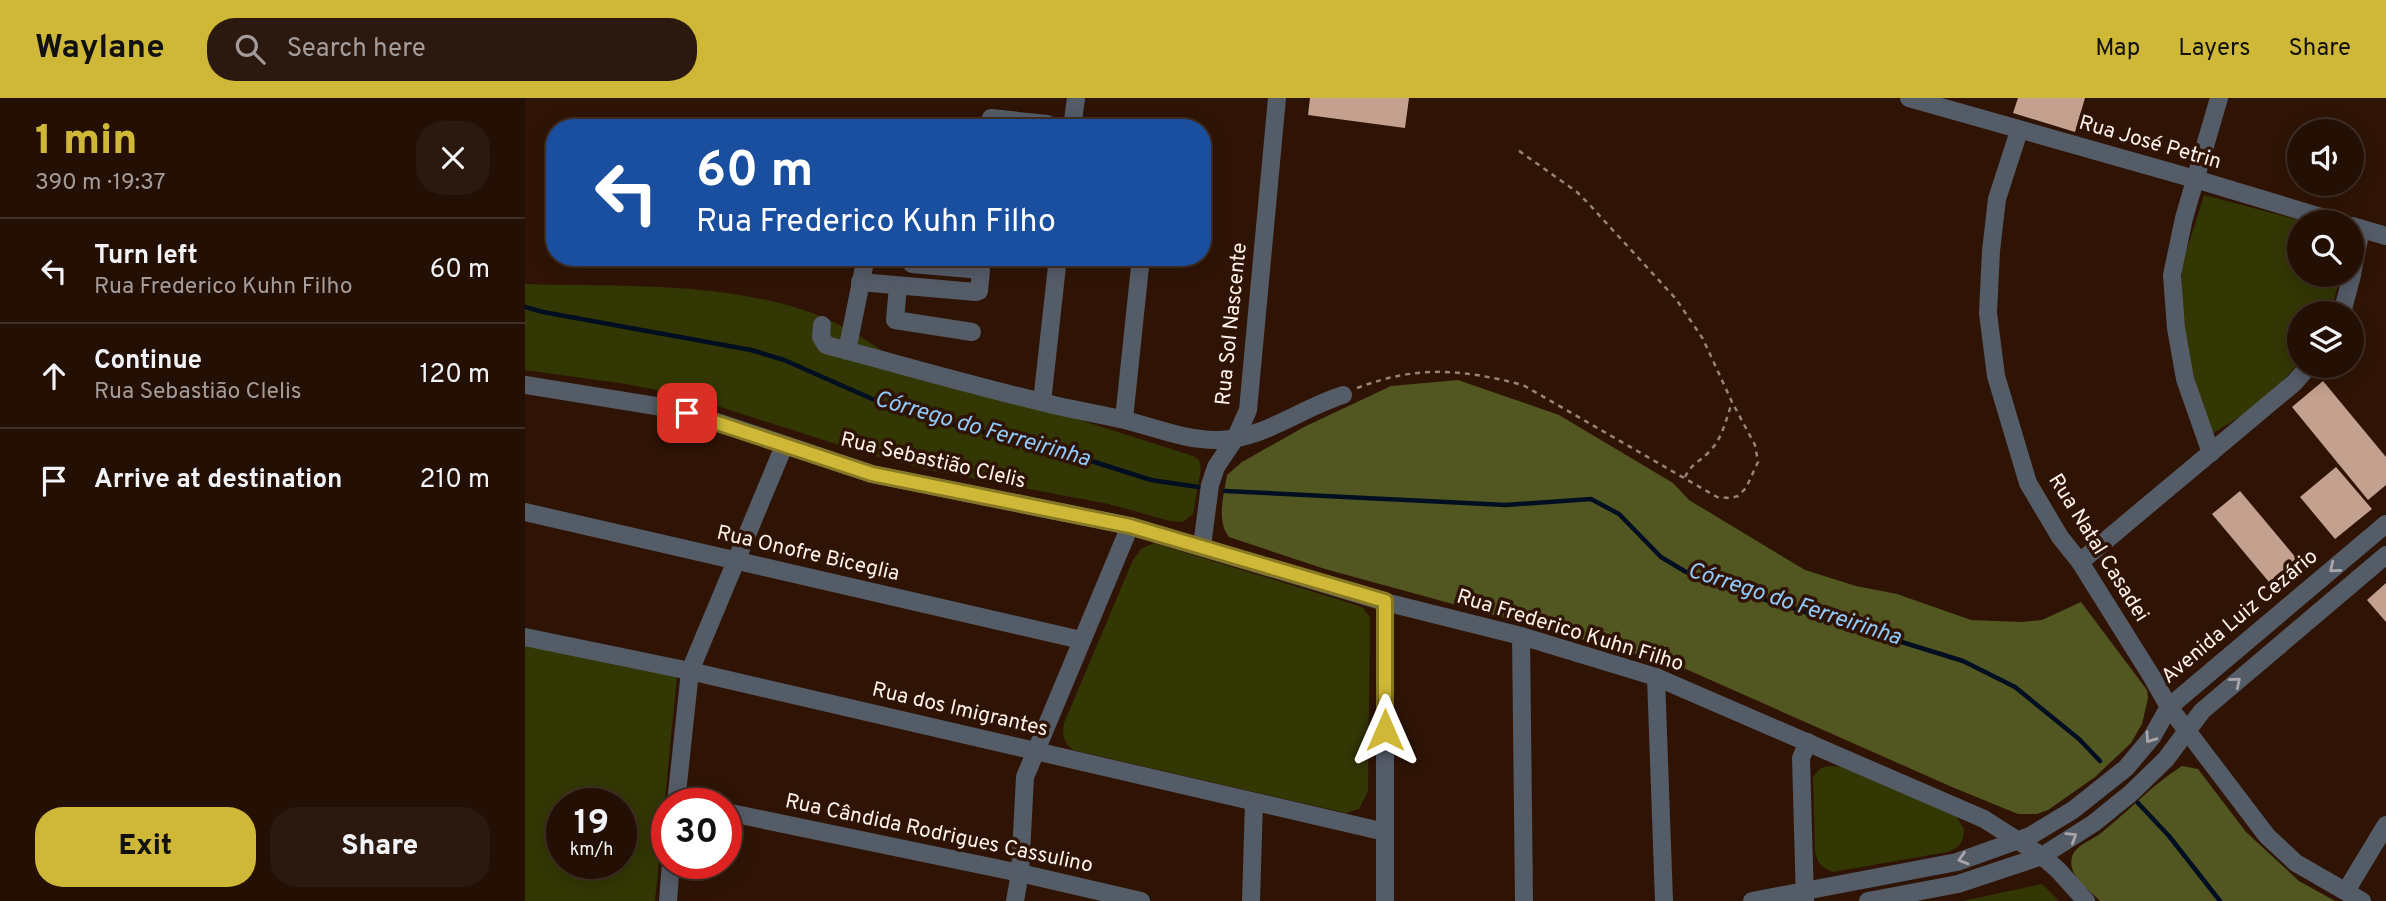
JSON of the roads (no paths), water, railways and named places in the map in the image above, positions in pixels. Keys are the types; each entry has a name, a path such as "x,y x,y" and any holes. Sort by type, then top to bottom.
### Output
{"street":[{"path":"1073,119 1076,98"},
{"name":"Rua Sol Nascente","path":"1202,546 1210,485 1216,467 1236,437 1248,410 1277,98"},
{"name":"Rua José Petrin","path":"1909,98 2019,131 2196,178 2299,210"},
{"path":"2211,453 2185,379 2176,328 2172,275 2184,218 2219,98"},
{"name":"Rua Natal Casadei","path":"2019,131 1997,199 1988,313 1996,376 2028,483 2169,706 2267,836 2296,863 2362,901"},
{"path":"2364,230 2386,236"},
{"path":"847,351 864,266"},
{"path":"860,282 979,291 981,270 935,266"},
{"path":"1042,402 1057,266"},
{"path":"1124,419 1140,266"},
{"path":"898,286 895,320 972,332"},
{"path":"822,326 821,337 826,345 1042,402 1124,419 1181,435 1218,440 1253,433 1296,416 1320,402 1343,395"},
{"path":"2080,562 2298,378"},
{"name":"Rua Sebastião Clelis","path":"525,385 668,408 872,474 1130,526"},
{"path":"679,788 690,671 784,446"},
{"name":"Rua Onofre Biceglia","path":"525,512 1081,640"},
{"name":"Avenida Luiz Cezário","path":"1752,901 1804,896 1957,862 2030,836 2073,810 2126,768 2152,737 2169,706 2386,524"},
{"path":"1016,901 1025,777 1130,526"},
{"name":"Rua Frederico Kuhn Filho","path":"1130,526 1385,601 1521,636 1656,677 1985,819 2042,856 2086,901"},
{"path":"1868,901 1958,884 2042,856 2094,823 2131,793 2166,759 2202,711 2386,555"},
{"path":"1385,601 1385,901"},
{"path":"1521,636 1524,901"},
{"name":"Rua dos Imigrantes","path":"525,637 690,671 1385,832"},
{"path":"1656,677 1664,901"},
{"path":"1804,896 1801,758 1808,742"},
{"path":"1251,901 1254,803"},
{"name":"Rua Cândida Rodrigues Cassulino","path":"742,815 1141,901"},
{"path":"2346,891 2386,825"},
{"path":"668,901 670,879"}],"waterway":[{"name":"Córrego do Ferreirinha","path":"525,307 751,350 784,360 895,409 920,413 943,422 1060,451 1151,480 1198,487"},
{"name":"Córrego do Ferreirinha","path":"1225,491 1506,505 1591,499 1619,514 1661,557 1686,572 1721,586 1963,661 2015,687 2079,739 2100,761"},
{"name":"Córrego do Ferreirinha","path":"2138,803 2169,836 2220,901"}]}
